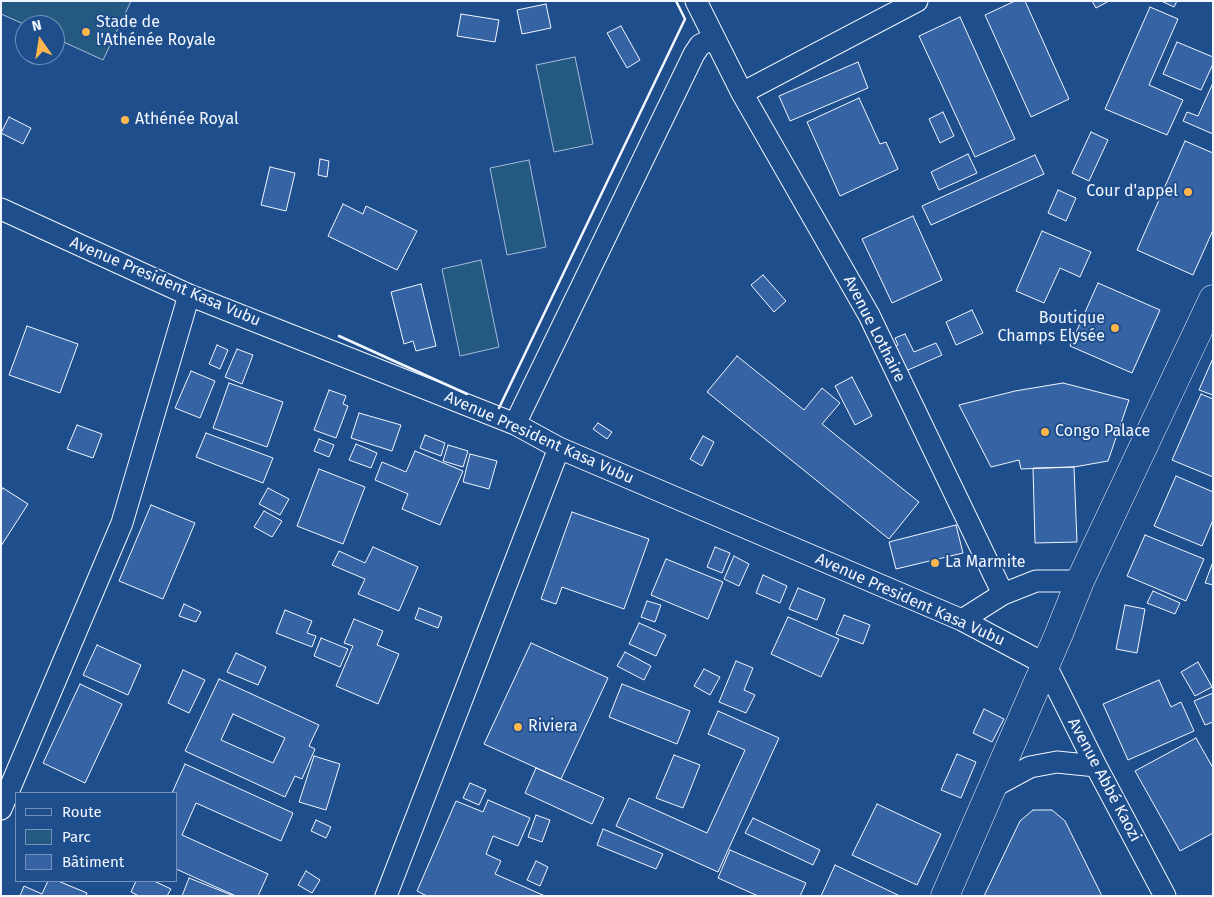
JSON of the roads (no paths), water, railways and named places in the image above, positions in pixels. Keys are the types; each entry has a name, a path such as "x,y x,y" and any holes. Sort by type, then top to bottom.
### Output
{"highway":[{"path":"945,896 1080,581 1213,299"}],"street":[{"name":"Avenue Lothaire","path":"696,1 742,93 869,314 1003,594"},
{"path":"742,93 917,1"},
{"path":"515,424 694,54 700,45 714,38"},
{"name":"Avenue President Kasa Vubu","path":"1,209 189,295 515,424 559,448 962,620 1045,664"},
{"path":"1,809 122,523 189,295"},
{"path":"386,896 559,448"},
{"path":"962,620 1003,594 1036,581 1080,581"},
{"name":"Avenue Abbé Kaozi","path":"1045,664 1096,766 1165,896"},
{"path":"991,788 1030,767 1057,762 1096,766"}],"place":[{"name":"Stade de l'Athénée Royale","path":"86,32"},
{"name":"Athénée Royal","path":"125,120"},
{"name":"Cour d'appel","path":"1188,192"},
{"name":"Boutique Champs Elysée","path":"1115,328"},
{"name":"Congo Palace","path":"1045,432"},
{"name":"La Marmite","path":"935,563"},
{"name":"Riviera","path":"518,727"}]}
